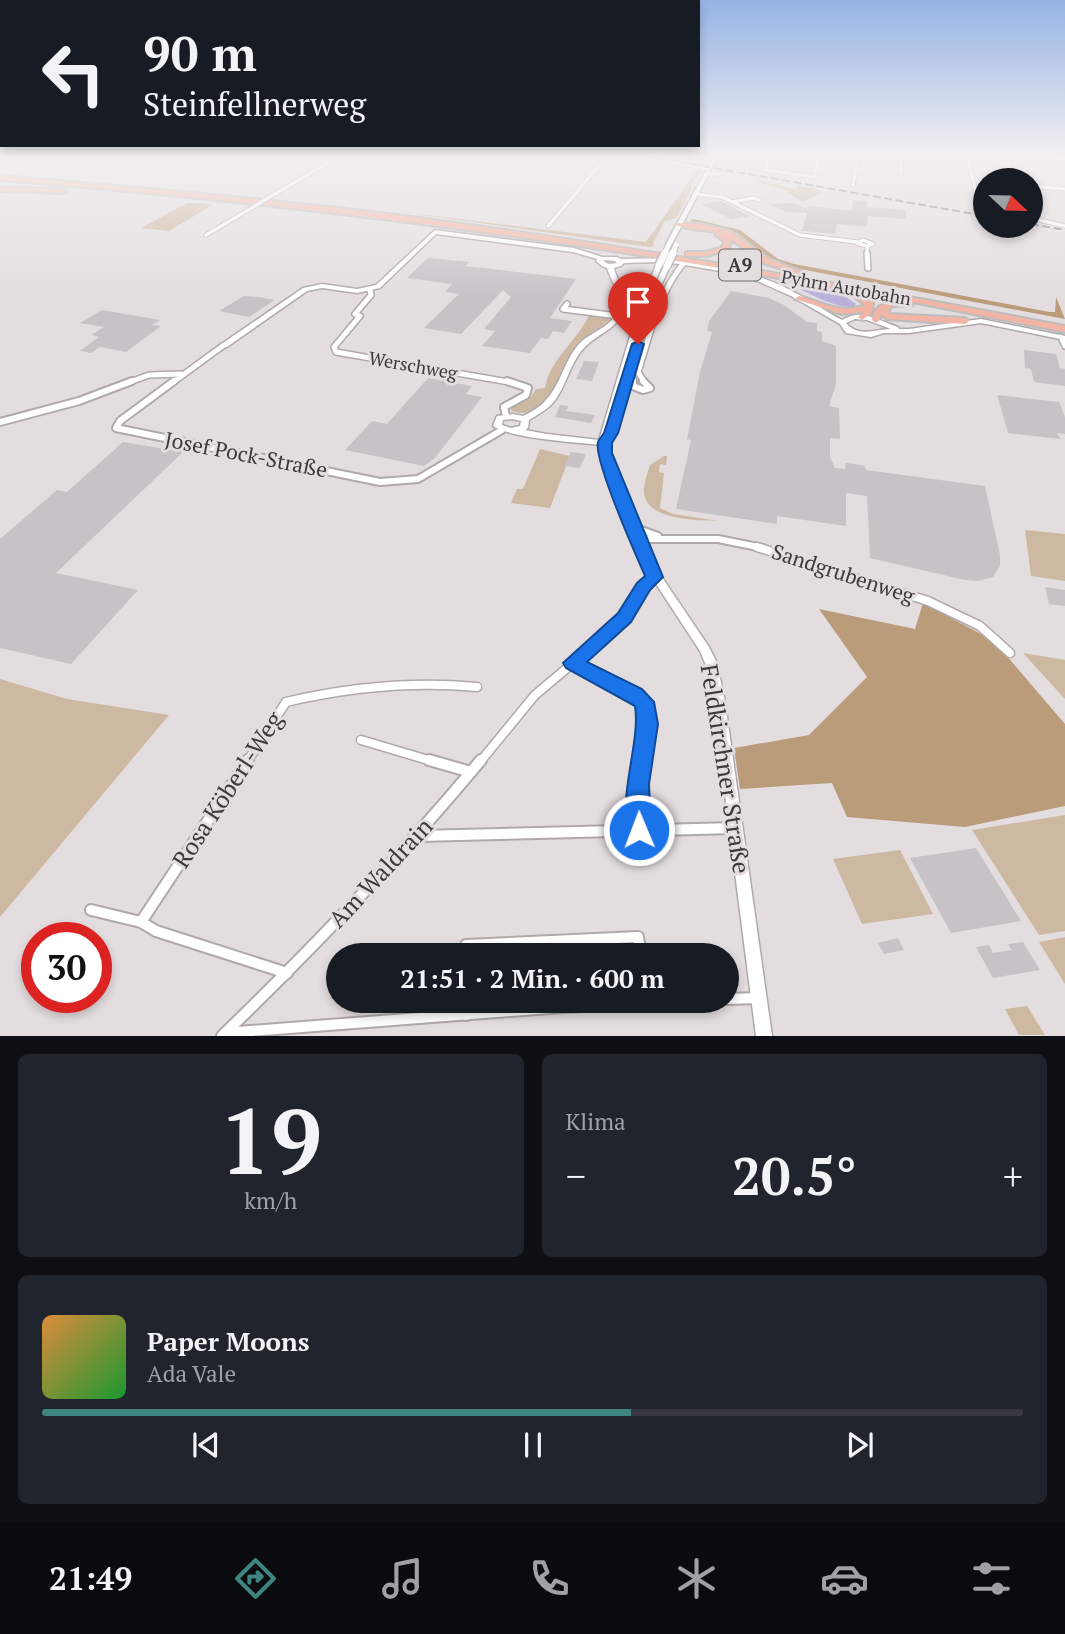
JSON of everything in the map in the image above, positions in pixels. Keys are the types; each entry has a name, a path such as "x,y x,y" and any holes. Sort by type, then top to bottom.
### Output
{"highway":[{"path":"229,202 256,204"},
{"name":"Pyhrn Autobahn","path":"241,202 516,234 821,281 971,311 1064,335"},
{"name":"Pyhrn Autobahn","path":"288,202 387,213 654,251 1065,324"},
{"path":"681,227 727,233 766,261 865,297 869,306 868,313 862,317"},
{"path":"654,251 707,254 728,246 728,240 722,236 694,227"},
{"path":"799,299 833,312 856,312 869,306"},
{"path":"876,320 883,308 896,303 971,311"},
{"path":"883,308 885,314 894,318 965,321"}],"main road":[{"name":"Feldkirchner Straße","path":"691,202 640,313 603,432 605,453 654,577 693,630 711,663 717,689 764,1035"},
{"name":"Werschweg","path":"370,290 385,281 427,236 436,231 573,250 602,259"},
{"path":"621,261 619,265 610,266 600,263 602,259 645,259 752,278 817,310 845,320 862,317 876,320 884,328"},
{"name":"Feldkirchner Straße","path":"604,443 611,433 663,265"},
{"path":"515,431 551,402 577,351 618,316 623,299 610,266"},
{"path":"225,345 305,289 316,286 357,292 370,290"},
{"path":"845,320 847,330 874,335 884,328 915,330 965,321 989,322 1064,335"},
{"path":"506,416 525,423 538,432 604,443 547,438 502,430 496,423 506,416"}],"street":[{"path":"206,235 259,202"},
{"path":"548,226 568,202"},
{"path":"732,202 800,235 866,241 868,268"},
{"path":"1043,221 1065,226"},
{"path":"632,366 634,386 643,390 650,388 639,377 638,372 668,288 683,264"},
{"name":"Werschweg","path":"370,290 371,295 355,314 360,316 334,347 336,352 511,382 528,388 526,395 505,407 506,416"},
{"path":"567,303 563,309 618,316"},
{"path":"1064,335 1065,346"},
{"name":"Josef Pock-Straße","path":"225,345 120,421 116,428 380,482 418,479 502,430"},
{"path":"0,422 79,401 149,375 183,374"},
{"name":"Sandgrubenweg","path":"633,527 661,539"},
{"name":"Sandgrubenweg","path":"638,539 734,541 908,594 980,626 1010,653"},
{"name":"Am Waldrain","path":"223,1034 418,836 535,695 624,618 643,587 654,577"},
{"path":"573,663 644,702 648,724 638,784 639,830"},
{"name":"Rosa Köberl-Weg","path":"141,922 286,702 338,690 407,682 477,687"},
{"path":"361,740 471,772"},
{"path":"418,836 736,828"},
{"path":"91,911 141,922 156,931 287,972"},
{"path":"504,943 638,936 639,943"},
{"path":"739,999 759,998"},
{"path":"223,1034 495,1013"}],"shaded area":[{"path":"674,202 685,202 676,218 665,221 653,243 654,246 650,247 394,211 646,242"},
{"path":"187,203 214,204 169,231 141,228"},
{"path":"694,219 740,230 778,259 794,264 1050,312 1055,312 1056,297 1065,319 800,269 768,258 737,233 689,221"},
{"path":"796,285 845,296 856,304 854,307 847,307 832,304 797,288"},
{"path":"589,315 610,319 575,347 544,402 525,413 512,411 510,407 531,397 536,389 545,388 552,368"},
{"path":"540,449 570,456 550,508 511,503 517,489 523,489"},
{"path":"667,456 666,465 660,464 659,472 664,473 660,508 673,514 719,521 675,517 654,509 647,502 644,490 650,465"},
{"path":"1025,530 1065,534 1065,581 1031,576"},
{"path":"923,603 994,641 1065,724 1065,806 965,827 847,817 832,783 740,789 734,748 809,735 867,677 819,609 915,629"},
{"path":"1023,653 1065,660 1065,699"},
{"path":"0,679 67,699 169,715 0,917"},
{"path":"1065,815 1065,931 1039,935 972,830"},
{"path":"900,850 933,914 862,924 833,859"},
{"path":"1065,937 1065,984 1039,942"},
{"path":"1027,1006 1045,1035 1019,1035 1005,1009"}],"building":[{"path":"724,202 750,216 731,219 701,204"},
{"path":"853,202 867,202 867,207 906,210 906,219 868,216 867,227 837,224 835,234 802,231 807,213 786,212 768,204 794,203 808,209 809,206 852,211"},
{"path":"428,258 469,262 466,266 576,279 550,318 572,321 564,333 553,331 548,339 541,338 530,353 482,346 495,331 484,329 511,297 503,290 461,334 424,328 459,294 445,292 452,284 407,278"},
{"path":"731,291 769,298 784,305 807,322 817,323 817,331 822,332 822,341 836,346 836,384 829,406 839,408 840,439 830,438 830,457 835,468 845,469 846,463 855,464 865,466 866,470 985,486 1000,555 1000,566 993,577 978,581 965,580 870,558 867,496 846,493 846,526 777,516 777,524 676,509 691,440 687,439 700,372 712,332 707,331 709,321"},
{"path":"244,296 275,300 249,317 219,311"},
{"path":"102,310 160,320 152,325 161,326 126,352 100,347 91,353 80,351 99,337 91,335 104,327 80,323"},
{"path":"1024,350 1056,354 1060,368 1065,369 1065,386 1034,382 1031,369 1025,368"},
{"path":"584,361 599,362 592,381 576,379"},
{"path":"428,378 472,386 466,394 482,397 435,458 424,466 345,450 372,421 387,424"},
{"path":"997,395 1059,402 1065,417 1065,434 1057,433 1060,439 1008,433"},
{"path":"560,405 568,406 566,411 595,415 591,423 555,417"},
{"path":"123,442 183,452 56,573 138,590 71,664 0,648 0,539 57,490 67,492"},
{"path":"571,452 586,454 580,468 565,466"},
{"path":"1045,587 1065,590 1065,606 1049,604"},
{"path":"976,848 1021,921 951,933 910,858"},
{"path":"898,938 904,950 884,954 878,943"},
{"path":"1023,942 1040,970 993,978 976,947 989,945 993,953 1012,950 1008,944"}],"railway":[{"path":"908,202 973,214"},
{"path":"1043,226 1065,230"}],"route":[{"path":"638,344 611,433 604,443 623,505 654,577 643,587 624,618 573,663 635,695 644,702 648,711 646,745 638,784 639,830"}]}
